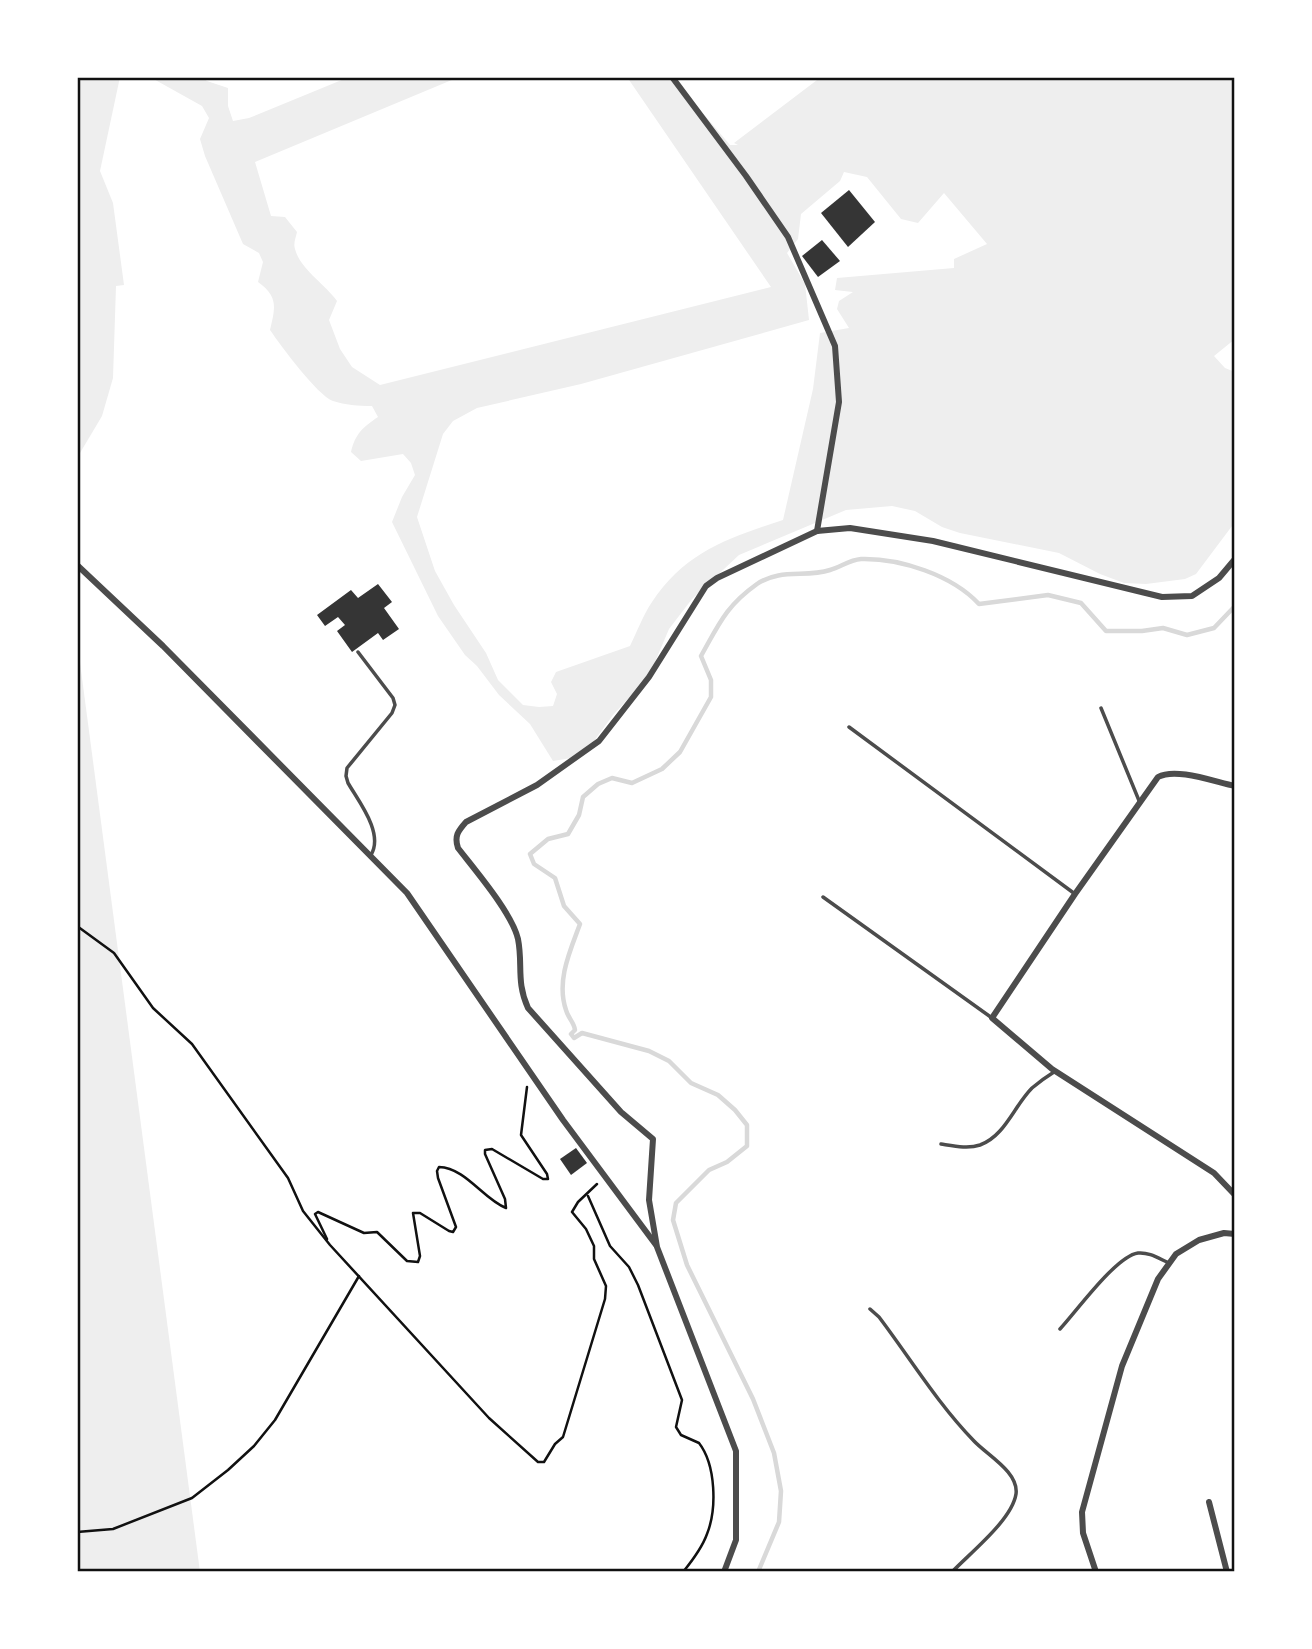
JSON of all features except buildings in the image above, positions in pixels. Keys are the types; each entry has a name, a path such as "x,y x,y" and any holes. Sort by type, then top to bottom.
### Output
{"street":[{"path":"672,77 788,237 835,346 839,402 817,531"},
{"path":"724,1572 736,1540 737,1451 657,1247 649,1200 653,1139 621,1112 528,1008 521,993 518,940 514,925 458,848 456,840 459,830 466,822 537,785 599,741 649,677 706,586 717,578 817,531 850,528 933,541 1162,597 1192,596 1219,578 1235,559"},
{"path":"77,565 163,646 407,893 528,1070 657,1247"},
{"path":"1235,786 1176,773 1166,773 1158,778 1075,894 992,1018 1055,1071 1214,1174 1235,1195"},
{"path":"1096,1572 1083,1532 1082,1512 1122,1366 1158,1279 1169,1262 1176,1254 1199,1240 1224,1233 1235,1234"},
{"path":"1209,1502 1227,1572"}],"lane":[{"path":"358,652 393,698 395,705 392,713 347,768 348,783 373,830 374,849 370,856"},
{"path":"1101,708 1140,804"},
{"path":"849,727 1075,894"},
{"path":"822,897 992,1018"},
{"path":"941,1144 978,1146 990,1139 1006,1124 1030,1090 1055,1071"},
{"path":"1060,1329 1117,1264 1129,1255 1150,1254 1169,1262"},
{"path":"870,1309 879,1317 960,1426 1015,1483 1016,1494 1005,1517 952,1572"}],"path":[{"path":"77,926 114,953 153,1008 192,1044 288,1178 303,1211 330,1245 489,1418 538,1462 544,1462 565,1432 605,1299 606,1286 594,1259 594,1246 586,1229 572,1212 578,1202 604,1176"},
{"path":"330,1245 316,1218 315,1214 318,1212 364,1233 377,1232 407,1261 418,1262 420,1256 413,1213 420,1213 449,1231 453,1232 456,1227 438,1178 439,1167 446,1167 463,1176 506,1208 505,1199 485,1150 492,1149 543,1179 548,1179 521,1135 528,1070"},
{"path":"587,1195 610,1246 629,1267 638,1285 682,1400 676,1427 681,1435 699,1443 711,1468 714,1487 708,1534 683,1572"},
{"path":"77,1532 114,1529 192,1498 228,1471 254,1446 275,1420 359,1276"}],"shaded area":[{"path":"77,77 120,77 100,171 113,203 124,285 116,286 113,378 102,416 77,458"},
{"path":"150,77 202,77 228,88 228,106 233,121 249,118 349,77 459,77 255,162 271,216 285,217 297,232 294,245 302,263 337,301 329,320 340,349 352,367 380,385 771,287 627,77 672,77 730,145 738,145 734,143 821,77 1235,77 1235,339 1214,356 1225,368 1235,372 1235,522 1196,574 1185,579 1146,584 1124,583 1059,553 960,533 942,527 915,511 892,506 846,510 739,555 692,599 669,629 649,676 613,715 594,741 571,758 553,761 530,724 499,695 465,655 438,616 392,522 415,475 411,463 403,454 361,461 351,452 360,432 378,417 372,406 342,403 326,397 270,330 274,303 265,287 258,282 263,262 259,253 243,244 205,156 200,139 209,118 202,106","holes":["844,172 867,177 901,219 918,223 944,193 987,244 954,259 954,268 837,278 835,290 853,292 839,301 837,309 849,328 820,333 813,389 783,520 744,533 693,559 665,585 652,602 630,646 556,672 551,682 557,694 553,706 523,705 498,680 486,653 454,605 435,571 417,517 443,434 453,421 477,408 581,384 809,320 805,284 787,253 798,239 801,214 840,181"]},
{"path":"77,640 200,1572 77,1572"}],"waterway":[{"path":"758,1572 779,1522 781,1491 774,1453 753,1399 687,1265 673,1220 676,1203 709,1170 727,1162 747,1146 747,1125 718,1095 691,1083 669,1061 649,1051 582,1033 574,1038 571,1034 575,1030 563,999 563,977 580,924 564,906 555,878 534,864 530,854 548,839 568,834 579,815 583,797 598,784 612,778 632,783 662,769 680,752 711,697 711,680 701,656 730,608 746,592 766,579 821,572 861,559 876,559 925,570 955,585 979,604 1048,595 1081,603 1106,631 1163,628 1187,635 1214,628 1235,606"}]}
